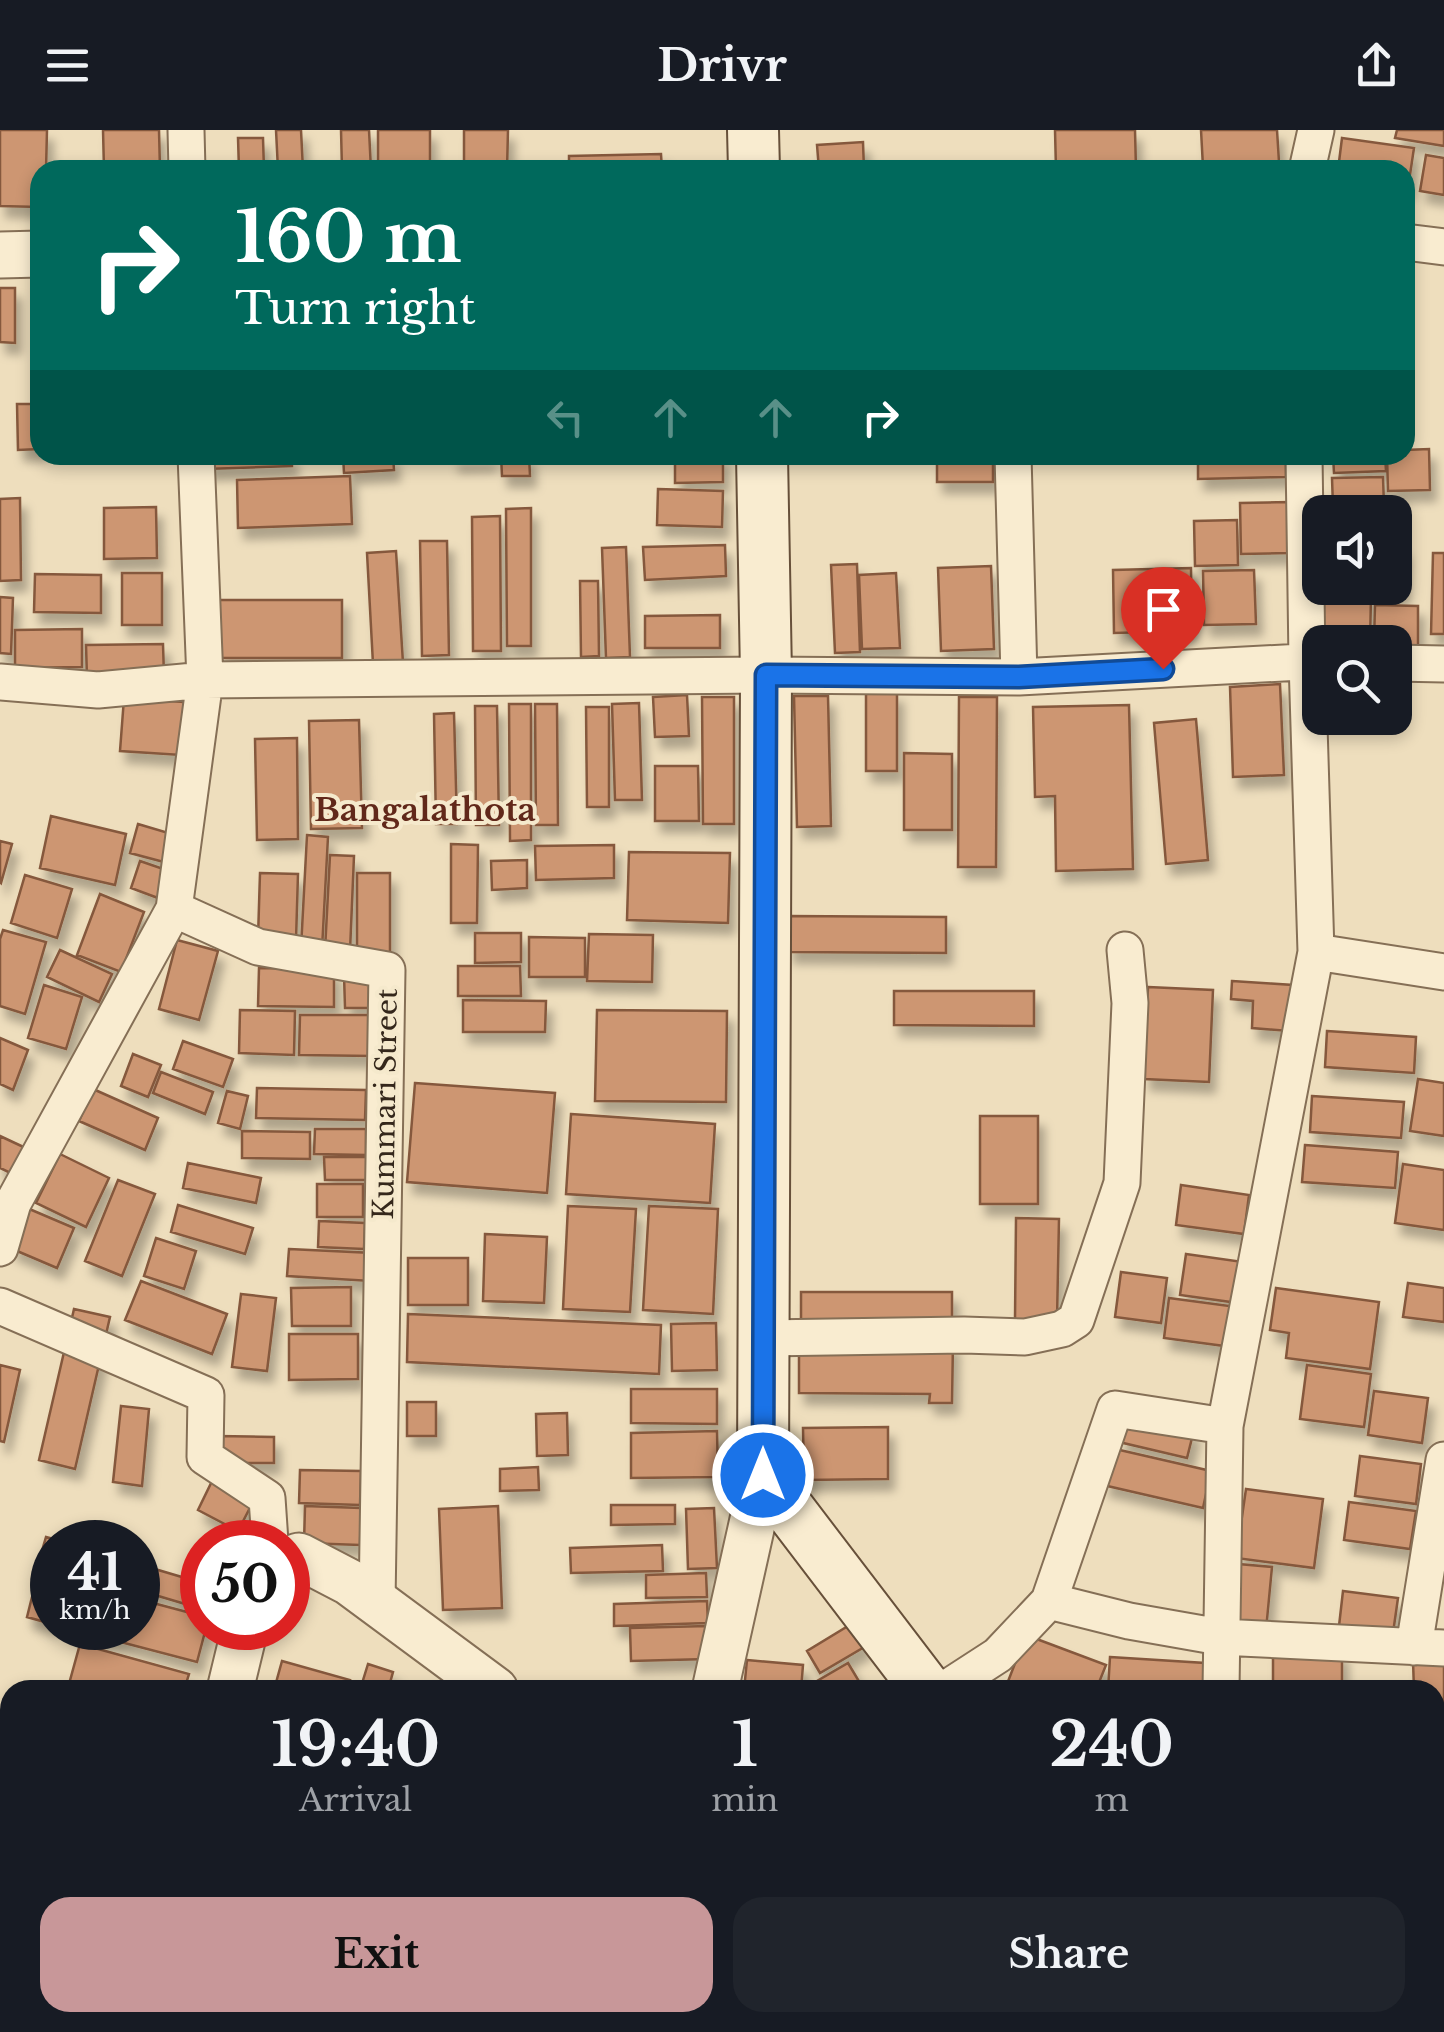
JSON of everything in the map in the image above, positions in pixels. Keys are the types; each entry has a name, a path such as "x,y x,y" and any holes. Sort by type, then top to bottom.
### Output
{"main road":[{"path":"753,130 754,160"},
{"path":"762,465 766,675 763,1475 919,1680"}],"street":[{"path":"186,130 187,160"},
{"path":"1310,160 1316,130"},
{"path":"1415,243 1444,247"},
{"path":"0,255 30,254"},
{"path":"0,1248 13,1203 174,909 204,680 196,465"},
{"path":"1014,465 1019,677"},
{"path":"1304,465 1312,625"},
{"path":"0,682 98,690 204,680 1019,677 1302,662"},
{"path":"1412,663 1444,664"},
{"path":"1222,1680 1225,1426 1316,952 1315,735"},
{"name":"Kummari Street","path":"174,909 258,947 387,970 378,1603"},
{"path":"764,1338 1025,1336 1062,1330 1076,1320 1122,1183 1130,1004 1125,950"},
{"path":"1316,952 1444,972"},
{"path":"0,1306 206,1395 205,1456 267,1498 268,1520"},
{"path":"959,1680 998,1655 1049,1601 1115,1409 1225,1426"},
{"path":"1049,1601 1220,1637 1429,1648 1444,1460"},
{"path":"717,1680 763,1475"},
{"path":"310,1562 348,1582 482,1680"},
{"path":"232,1680 240,1650"}],"building":[{"path":"0,130 47,130 46,160 30,160 30,207 0,206"},
{"path":"103,130 159,130 160,160 104,160"},
{"path":"276,130 301,130 302,160 278,160"},
{"path":"341,130 369,130 370,160 342,160"},
{"path":"378,130 430,130 430,160 378,160"},
{"path":"464,130 508,130 507,160 464,160"},
{"path":"1055,130 1135,130 1136,160 1056,160"},
{"path":"1201,130 1277,130 1279,160 1203,160"},
{"path":"1397,130 1444,130 1444,146 1395,138"},
{"path":"238,138 263,138 264,160 239,160"},
{"path":"1342,138 1414,148 1412,160 1339,160"},
{"path":"863,142 864,160 818,160 817,145"},
{"path":"661,154 661,160 569,160 569,156"},
{"path":"1426,155 1444,158 1444,195 1420,191"},
{"path":"0,288 15,288 15,343 0,342"},
{"path":"17,404 30,404 30,449 18,450"},
{"path":"1429,449 1430,490 1388,491 1387,465 1415,465 1415,450"},
{"path":"205,465 292,465 292,466 205,469"},
{"path":"344,465 394,465 394,470 344,473"},
{"path":"501,465 529,465 530,476 502,476"},
{"path":"675,465 723,465 723,482 675,483"},
{"path":"937,465 993,465 993,482 937,482"},
{"path":"1198,465 1286,465 1286,477 1198,479"},
{"path":"1334,465 1386,465 1386,471 1334,473"},
{"path":"350,476 352,524 238,528 237,480"},
{"path":"1383,477 1384,495 1333,495 1332,478"},
{"path":"658,489 723,491 722,527 657,525"},
{"path":"20,498 21,580 0,581 0,499"},
{"path":"1291,502 1292,553 1241,554 1240,503"},
{"path":"156,507 157,558 104,559 104,508"},
{"path":"531,508 531,646 507,646 506,509"},
{"path":"500,516 501,651 473,651 472,517"},
{"path":"1237,520 1238,565 1195,566 1194,521"},
{"path":"420,541 447,541 449,655 422,656"},
{"path":"725,545 726,576 645,580 643,547"},
{"path":"626,547 630,657 606,658 602,548"},
{"path":"396,551 403,663 373,664 367,553"},
{"path":"1433,553 1444,553 1444,634 1431,634"},
{"path":"857,564 860,652 835,653 831,565"},
{"path":"991,566 994,649 941,651 938,568"},
{"path":"1191,568 1192,631 1114,633 1113,570"},
{"path":"1254,570 1256,624 1204,625 1203,571"},
{"path":"122,573 162,573 162,625 122,625"},
{"path":"896,573 900,648 862,649 859,575"},
{"path":"35,574 101,575 101,613 34,612"},
{"path":"580,581 598,581 599,656 581,657"},
{"path":"0,597 13,598 11,654 0,653"},
{"path":"219,600 342,600 342,658 219,658"},
{"path":"1324,605 1371,605 1370,625 1323,625"},
{"path":"1375,605 1418,606 1418,655 1412,655 1412,625 1374,625"},
{"path":"720,615 720,648 645,648 645,616"},
{"path":"82,629 82,667 15,668 15,630"},
{"path":"163,644 164,676 87,678 86,645"},
{"path":"1280,684 1284,775 1233,777 1230,687"},
{"path":"866,692 897,692 897,771 866,771"},
{"path":"687,695 689,736 655,737 653,697"},
{"path":"794,696 828,696 831,826 797,827"},
{"path":"702,697 734,697 734,824 703,824"},
{"path":"959,697 997,697 996,867 958,867"},
{"path":"124,698 184,702 181,755 120,751"},
{"path":"639,703 642,800 615,800 612,704"},
{"path":"509,704 531,704 531,840 510,841"},
{"path":"535,704 557,704 558,825 536,825"},
{"path":"1129,705 1133,869 1056,871 1055,796 1035,797 1033,707"},
{"path":"475,706 497,706 499,825 476,825"},
{"path":"586,707 609,707 609,807 587,807"},
{"path":"454,713 457,824 436,824 434,714"},
{"path":"1196,719 1208,860 1166,864 1154,723"},
{"path":"359,720 362,828 311,829 309,721"},
{"path":"297,738 298,839 257,840 255,739"},
{"path":"904,753 952,754 952,830 904,830"},
{"path":"655,766 698,766 699,821 655,821"},
{"path":"51,816 126,834 115,885 40,868"},
{"path":"138,824 182,837 175,865 130,853"},
{"path":"307,835 328,837 322,949 301,948"},
{"path":"0,841 12,844 1,883 0,882"},
{"path":"451,844 478,845 477,923 451,923"},
{"path":"614,845 614,878 536,880 535,846"},
{"path":"629,852 730,853 728,923 627,920"},
{"path":"330,855 354,856 350,951 325,950"},
{"path":"527,860 527,888 492,890 491,861"},
{"path":"140,861 175,873 166,901 131,888"},
{"path":"260,873 298,874 296,940 258,938"},
{"path":"357,873 390,873 390,959 357,959"},
{"path":"25,875 72,889 57,938 11,923"},
{"path":"100,894 144,912 121,972 77,955"},
{"path":"788,916 946,917 946,953 788,952"},
{"path":"3,930 46,942 25,1014 0,1006"},
{"path":"475,933 521,933 521,962 475,963"},
{"path":"589,934 653,935 652,982 587,981"},
{"path":"529,937 585,938 585,977 529,977"},
{"path":"177,940 218,951 199,1020 159,1009"},
{"path":"60,950 112,974 99,1002 47,977"},
{"path":"458,966 520,966 521,996 458,996"},
{"path":"259,968 334,969 334,1007 258,1006"},
{"path":"344,975 372,975 373,1008 345,1008"},
{"path":"1232,981 1293,985 1289,1031 1252,1028 1253,1001 1231,999"},
{"path":"44,985 82,997 66,1049 28,1038"},
{"path":"1148,987 1213,990 1209,1082 1144,1079"},
{"path":"894,991 1034,991 1034,1026 894,1025"},
{"path":"463,1000 546,1001 545,1032 463,1032"},
{"path":"240,1010 295,1011 294,1055 239,1053"},
{"path":"597,1010 727,1011 726,1102 595,1101"},
{"path":"300,1015 372,1015 372,1056 299,1055"},
{"path":"1327,1031 1416,1037 1414,1073 1325,1067"},
{"path":"0,1038 28,1050 13,1090 0,1084"},
{"path":"183,1041 233,1059 223,1087 173,1069"},
{"path":"133,1054 161,1065 148,1097 121,1086"},
{"path":"161,1072 213,1092 205,1114 153,1093"},
{"path":"1418,1079 1444,1083 1444,1136 1410,1131"},
{"path":"415,1083 555,1093 547,1193 407,1182"},
{"path":"257,1088 366,1090 365,1120 256,1118"},
{"path":"93,1089 158,1118 145,1150 79,1121"},
{"path":"227,1091 248,1096 240,1129 218,1123"},
{"path":"1312,1096 1404,1102 1401,1138 1310,1132"},
{"path":"571,1114 715,1124 710,1203 566,1194"},
{"path":"980,1116 1038,1116 1038,1204 980,1204"},
{"path":"315,1129 366,1129 366,1155 314,1154"},
{"path":"242,1131 310,1132 310,1159 242,1158"},
{"path":"0,1136 32,1151 21,1178 0,1168"},
{"path":"1305,1145 1398,1152 1395,1188 1302,1182"},
{"path":"60,1154 109,1178 86,1227 36,1203"},
{"path":"324,1157 372,1157 372,1180 325,1180"},
{"path":"188,1163 261,1178 256,1203 183,1188"},
{"path":"1403,1164 1444,1170 1444,1230 1395,1223"},
{"path":"118,1180 155,1194 122,1276 85,1261"},
{"path":"317,1184 363,1184 363,1217 317,1217"},
{"path":"1181,1185 1249,1195 1244,1234 1176,1225"},
{"path":"178,1205 253,1228 245,1254 171,1232"},
{"path":"568,1206 636,1209 630,1312 563,1309"},
{"path":"649,1206 718,1209 713,1314 643,1310"},
{"path":"27,1208 74,1228 57,1268 10,1248"},
{"path":"1016,1218 1059,1219 1057,1320 1015,1320"},
{"path":"319,1221 365,1223 364,1249 318,1247"},
{"path":"485,1234 547,1237 544,1303 483,1301"},
{"path":"156,1238 196,1251 184,1289 144,1276"},
{"path":"289,1249 373,1253 371,1281 287,1276"},
{"path":"1186,1254 1243,1262 1238,1303 1180,1295"},
{"path":"408,1258 468,1258 468,1305 408,1305"},
{"path":"1121,1272 1167,1278 1161,1323 1115,1317"},
{"path":"141,1281 227,1314 212,1354 125,1320"},
{"path":"1408,1283 1444,1288 1444,1322 1403,1317"},
{"path":"351,1287 351,1326 292,1326 291,1288"},
{"path":"1276,1288 1379,1302 1370,1369 1286,1358 1289,1333 1270,1330"},
{"path":"801,1292 952,1292 952,1324 801,1323"},
{"path":"241,1294 276,1298 267,1371 232,1367"},
{"path":"1169,1298 1237,1307 1232,1347 1164,1338"},
{"path":"74,1309 110,1317 75,1469 39,1460"},
{"path":"408,1314 661,1325 659,1374 407,1362"},
{"path":"716,1323 717,1370 672,1371 671,1324"},
{"path":"289,1334 358,1334 358,1379 289,1380"},
{"path":"799,1342 953,1342 952,1403 929,1403 930,1394 799,1393"},
{"path":"0,1365 20,1370 4,1442 0,1441"},
{"path":"1307,1365 1371,1374 1364,1427 1300,1419"},
{"path":"631,1389 717,1389 717,1424 631,1423"},
{"path":"1374,1391 1428,1398 1422,1443 1368,1435"},
{"path":"407,1402 436,1402 436,1436 407,1436"},
{"path":"121,1406 149,1409 142,1486 113,1482"},
{"path":"567,1413 568,1455 537,1456 536,1414"},
{"path":"1126,1414 1194,1430 1187,1458 1119,1442"},
{"path":"888,1427 888,1479 804,1480 803,1428"},
{"path":"717,1431 718,1477 631,1478 631,1433"},
{"path":"217,1436 274,1437 274,1463 216,1463"},
{"path":"1111,1448 1211,1471 1203,1508 1103,1485"},
{"path":"1360,1456 1421,1464 1416,1504 1355,1496"},
{"path":"538,1467 539,1490 500,1491 500,1469"},
{"path":"300,1470 361,1471 360,1505 299,1503"},
{"path":"215,1475 256,1496 244,1520 217,1520 198,1510"},
{"path":"1246,1489 1323,1499 1314,1568 1236,1558"},
{"path":"1349,1502 1416,1511 1410,1549 1344,1540"},
{"path":"611,1505 675,1505 675,1524 611,1525"},
{"path":"305,1506 361,1508 360,1545 310,1543 310,1520 305,1520"},
{"path":"498,1506 502,1608 443,1610 439,1509"},
{"path":"714,1508 717,1568 688,1569 686,1509"},
{"path":"662,1545 663,1571 571,1573 570,1548"},
{"path":"1227,1563 1272,1567 1266,1630 1222,1626"},
{"path":"160,1571 180,1576 180,1602 160,1597"},
{"path":"706,1573 707,1597 646,1598 646,1575"},
{"path":"1343,1591 1398,1598 1393,1633 1339,1626"},
{"path":"707,1601 708,1623 614,1626 614,1604"},
{"path":"160,1605 180,1610 180,1650 200,1650 197,1662 151,1650 160,1650"},
{"path":"853,1623 866,1646 820,1673 807,1651"},
{"path":"707,1626 708,1659 631,1661 630,1628"},
{"path":"1026,1635 1106,1665 1100,1680 1009,1680"},
{"path":"78,1650 102,1650 189,1674 187,1680 70,1680"},
{"path":"1273,1650 1342,1651 1342,1680 1273,1680"},
{"path":"1110,1657 1205,1663 1204,1680 1109,1680"},
{"path":"747,1660 803,1665 802,1680 745,1680"},
{"path":"1444,1660 1444,1680 1414,1680 1413,1661"},
{"path":"282,1661 350,1680 277,1680"},
{"path":"848,1663 858,1680 819,1680"},
{"path":"368,1664 393,1672 391,1680 363,1680"}],"district":[{"name":"Bangalathota","path":"425,810"}],"route":[{"path":"763,1475 766,675 1019,677 1163,669"}]}
